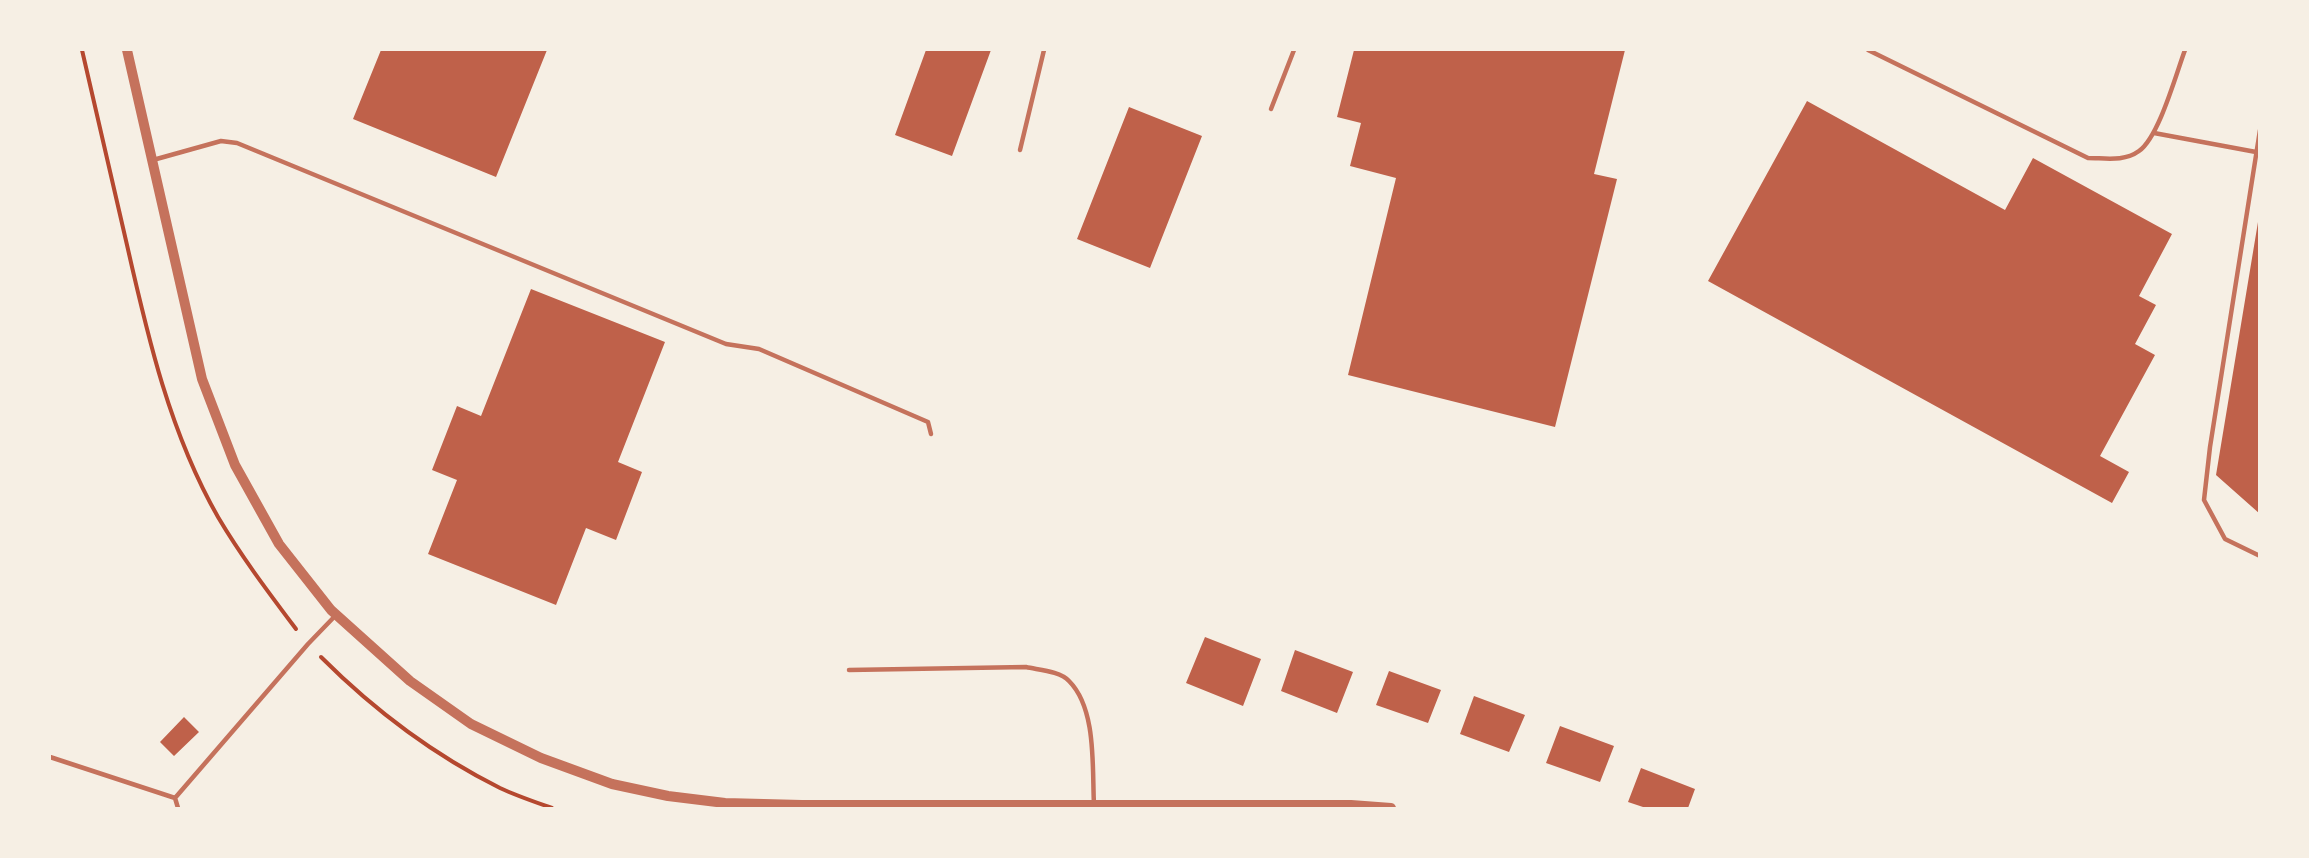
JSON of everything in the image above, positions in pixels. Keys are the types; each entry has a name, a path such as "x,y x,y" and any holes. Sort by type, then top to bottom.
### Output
{"street":[{"path":"127,50 202,379 235,465 279,544 337,615 410,681 471,723 541,758 612,784 668,796 725,803 1077,807 1094,805 1351,805 1391,808"}],"lane":[{"path":"1020,150 1044,50"},
{"path":"1271,109 1294,50"},
{"path":"1869,50 2088,158 2120,159 2139,151 2154,133 2185,50"},
{"path":"2259,130 2204,500 2225,539 2259,556"},
{"path":"2154,133 2256,152"},
{"path":"153,160 221,141 237,143 726,344 759,349 928,422 931,434"},
{"path":"175,798 308,644 337,615"},
{"path":"849,669 1026,667 1069,679 1082,700 1090,728 1094,805"},
{"path":"50,757 175,798"},
{"path":"175,798 178,808"}],"building":[{"path":"381,50 547,50 496,177 353,119"},
{"path":"926,50 991,50 952,156 895,135"},
{"path":"1354,50 1625,50 1594,174 1617,179 1555,427 1348,375 1396,178 1350,166 1361,123 1337,117"},
{"path":"1807,101 2005,210 2033,158 2172,234 2139,296 2156,305 2135,344 2155,355 2100,456 2129,472 2112,503 1708,281"},
{"path":"1129,107 1202,136 1150,268 1077,239"},
{"path":"2258,222 2260,222 2260,514 2216,475"},
{"path":"531,289 665,342 618,462 642,472 616,540 586,528 556,605 428,554 457,480 432,470 457,406 481,416"},
{"path":"1205,637 1261,659 1243,706 1186,683"},
{"path":"1295,650 1353,672 1337,713 1281,691"},
{"path":"1389,671 1441,690 1428,723 1376,705"},
{"path":"1474,696 1525,715 1509,752 1460,734"},
{"path":"184,717 199,732 174,756 160,742"},
{"path":"1560,726 1614,746 1600,782 1546,763"},
{"path":"1641,768 1695,789 1688,808 1646,808 1628,802"}]}
